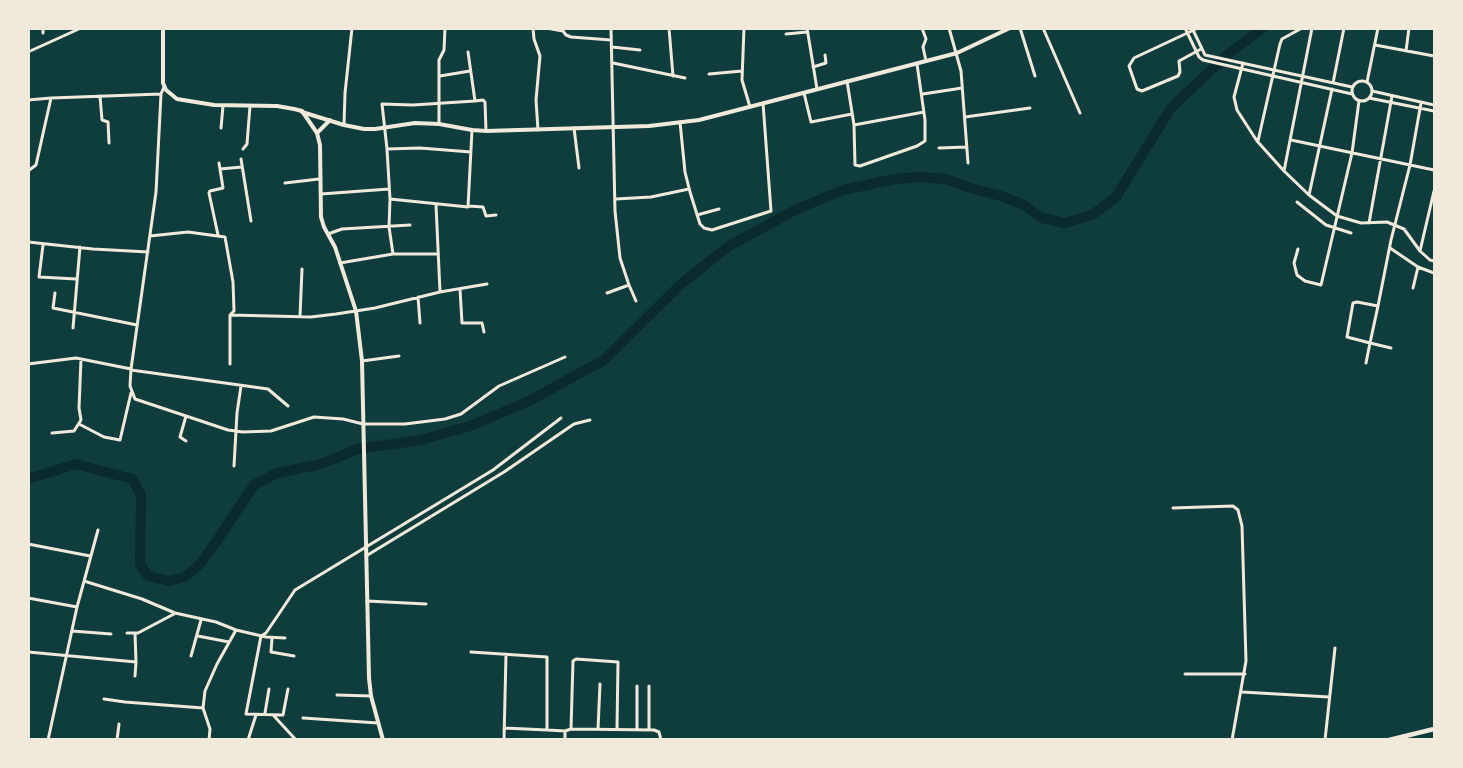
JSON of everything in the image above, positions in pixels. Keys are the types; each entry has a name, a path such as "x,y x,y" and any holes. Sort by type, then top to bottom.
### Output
{"main road":[{"path":"163,28 162,78 164,87 179,100 223,106 277,106 364,129 415,123 486,131 614,128 699,120 957,53 1010,28"},
{"path":"302,111 317,133 320,145 321,217 356,311 362,361 365,548 371,696 383,740"},
{"path":"317,133 330,120"},
{"path":"1389,740 1434,729"}],"street":[{"path":"28,52 81,28"},
{"path":"344,125 352,28"},
{"path":"439,124 439,60 444,50 445,28"},
{"path":"533,28 540,56 536,100 537,130"},
{"path":"546,28 563,31 571,37 611,40"},
{"path":"611,28 620,258 628,285 636,301"},
{"path":"669,28 673,76"},
{"path":"744,28 741,71 750,107"},
{"path":"922,28 926,39 923,48 926,61"},
{"path":"949,28 957,53 962,88 968,163"},
{"path":"1020,28 1035,76"},
{"path":"1043,28 1080,113"},
{"path":"1185,28 1199,57 1206,62 1352,94 1359,101"},
{"path":"1198,28 1134,58 1130,66 1137,89 1142,91 1178,76 1179,61 1201,49"},
{"path":"1257,141 1282,39 1302,28"},
{"path":"1284,171 1312,28"},
{"path":"1309,195 1344,28"},
{"path":"1369,98 1371,91 1367,82 1378,28"},
{"path":"1406,51 1409,28"},
{"path":"786,34 807,30 817,89"},
{"path":"1192,30 1207,56 1353,87"},
{"path":"1375,45 1434,56"},
{"path":"612,47 640,50"},
{"path":"468,52 475,101"},
{"path":"813,67 826,63 825,55"},
{"path":"1241,62 1234,97 1235,104 1257,141 1284,171 1337,218 1361,223 1384,222 1395,226 1410,235 1420,251 1434,261"},
{"path":"613,63 685,78"},
{"path":"847,81 854,125 855,165 860,166 923,143 926,136 917,63"},
{"path":"440,76 470,71"},
{"path":"709,74 741,71"},
{"path":"1352,94 1357,82 1367,82"},
{"path":"79,424 104,437 120,440 131,392 131,363 158,174 161,94 164,87"},
{"path":"922,94 962,88"},
{"path":"1371,91 1434,105"},
{"path":"804,93 811,122 852,114"},
{"path":"28,100 161,94"},
{"path":"100,96 102,120 108,122 109,143"},
{"path":"1369,223 1392,96"},
{"path":"28,171 36,165 51,98"},
{"path":"1359,101 1369,98 1434,111"},
{"path":"393,255 389,227 390,199 383,103 404,105 485,101 486,131"},
{"path":"1298,249 1294,263 1297,275 1305,281 1322,284 1352,153 1359,101"},
{"path":"680,122 689,189 702,227 712,230 771,211 763,103"},
{"path":"1366,363 1391,240 1410,165 1421,103"},
{"path":"221,128 223,106"},
{"path":"243,149 248,144 250,106"},
{"path":"965,117 1030,108"},
{"path":"854,125 924,112"},
{"path":"574,128 579,168"},
{"path":"469,207 472,130"},
{"path":"1291,140 1434,170"},
{"path":"939,148 967,147"},
{"path":"387,149 420,148 471,152"},
{"path":"241,159 251,221"},
{"path":"218,235 209,193 210,190 223,189 219,163"},
{"path":"220,169 242,167"},
{"path":"285,183 320,179"},
{"path":"319,194 389,189"},
{"path":"616,199 651,197 689,189"},
{"path":"1420,251 1434,190"},
{"path":"390,199 436,205 483,207 486,216 496,215"},
{"path":"1297,202 1318,220 1351,233"},
{"path":"436,205 440,292"},
{"path":"697,215 719,209"},
{"path":"328,234 342,229 410,225"},
{"path":"150,236 183,232 226,237 232,272 234,305 234,311 230,315 230,364"},
{"path":"28,242 148,252"},
{"path":"43,244 39,277 76,279"},
{"path":"73,328 80,247"},
{"path":"1390,248 1418,267 1434,273"},
{"path":"340,263 393,255 438,254"},
{"path":"1413,288 1418,267"},
{"path":"300,316 302,269"},
{"path":"230,315 336,314 488,284"},
{"path":"608,292 628,285"},
{"path":"460,289 462,323 482,323 484,332"},
{"path":"55,293 53,308 76,311 137,327"},
{"path":"418,297 420,323"},
{"path":"1378,306 1353,303 1347,337 1391,348"},
{"path":"362,361 399,356"},
{"path":"131,392 138,401 236,431 271,431 314,417 405,424 454,417 471,408 499,386 565,357"},
{"path":"52,433 70,432 79,424 81,418 79,408 81,359"},
{"path":"28,364 81,359 270,390 288,406"},
{"path":"234,466 241,386"},
{"path":"186,416 180,437 186,441"},
{"path":"288,689 284,715 246,714 261,636 266,633 294,590 493,470 561,418"},
{"path":"366,556 504,472 574,424 590,420"},
{"path":"1173,508 1233,506 1239,510 1242,526 1245,674 1232,740"},
{"path":"48,740 77,607 99,530"},
{"path":"28,544 90,556"},
{"path":"84,581 142,599 175,613 216,622 261,636 285,638"},
{"path":"28,598 77,607"},
{"path":"367,601 426,604"},
{"path":"127,633 135,633 175,613"},
{"path":"191,656 201,620"},
{"path":"209,740 210,729 203,708 205,691 236,630"},
{"path":"72,631 111,634"},
{"path":"135,633 135,676"},
{"path":"198,636 230,642"},
{"path":"270,638 271,652 294,656"},
{"path":"1325,740 1335,648"},
{"path":"28,652 136,662"},
{"path":"471,652 548,658 547,730"},
{"path":"504,740 506,654"},
{"path":"571,729 573,661 576,659 618,662 617,729"},
{"path":"1185,674 1245,674"},
{"path":"598,729 600,684"},
{"path":"637,729 638,686"},
{"path":"649,686 649,729"},
{"path":"265,713 269,689"},
{"path":"1242,692 1329,697"},
{"path":"336,695 371,696"},
{"path":"104,699 203,708"},
{"path":"248,740 256,715"},
{"path":"273,715 296,740"},
{"path":"303,718 378,723"},
{"path":"117,740 119,724"},
{"path":"504,728 565,731 571,729 649,729 658,730 661,740"},
{"path":"565,731 565,740"},
{"path":"1415,733 1416,740"}],"waterway":[{"path":"28,479 76,464 132,479 141,495 140,564 148,576 169,581 185,577 200,564 254,485 277,473 321,464 358,449 421,440 470,426 527,402 604,360 681,284 729,246 797,209 843,190 895,179 919,177 946,179 1024,205 1042,218 1065,223 1092,215 1116,197 1171,108 1227,55 1263,28"}]}
